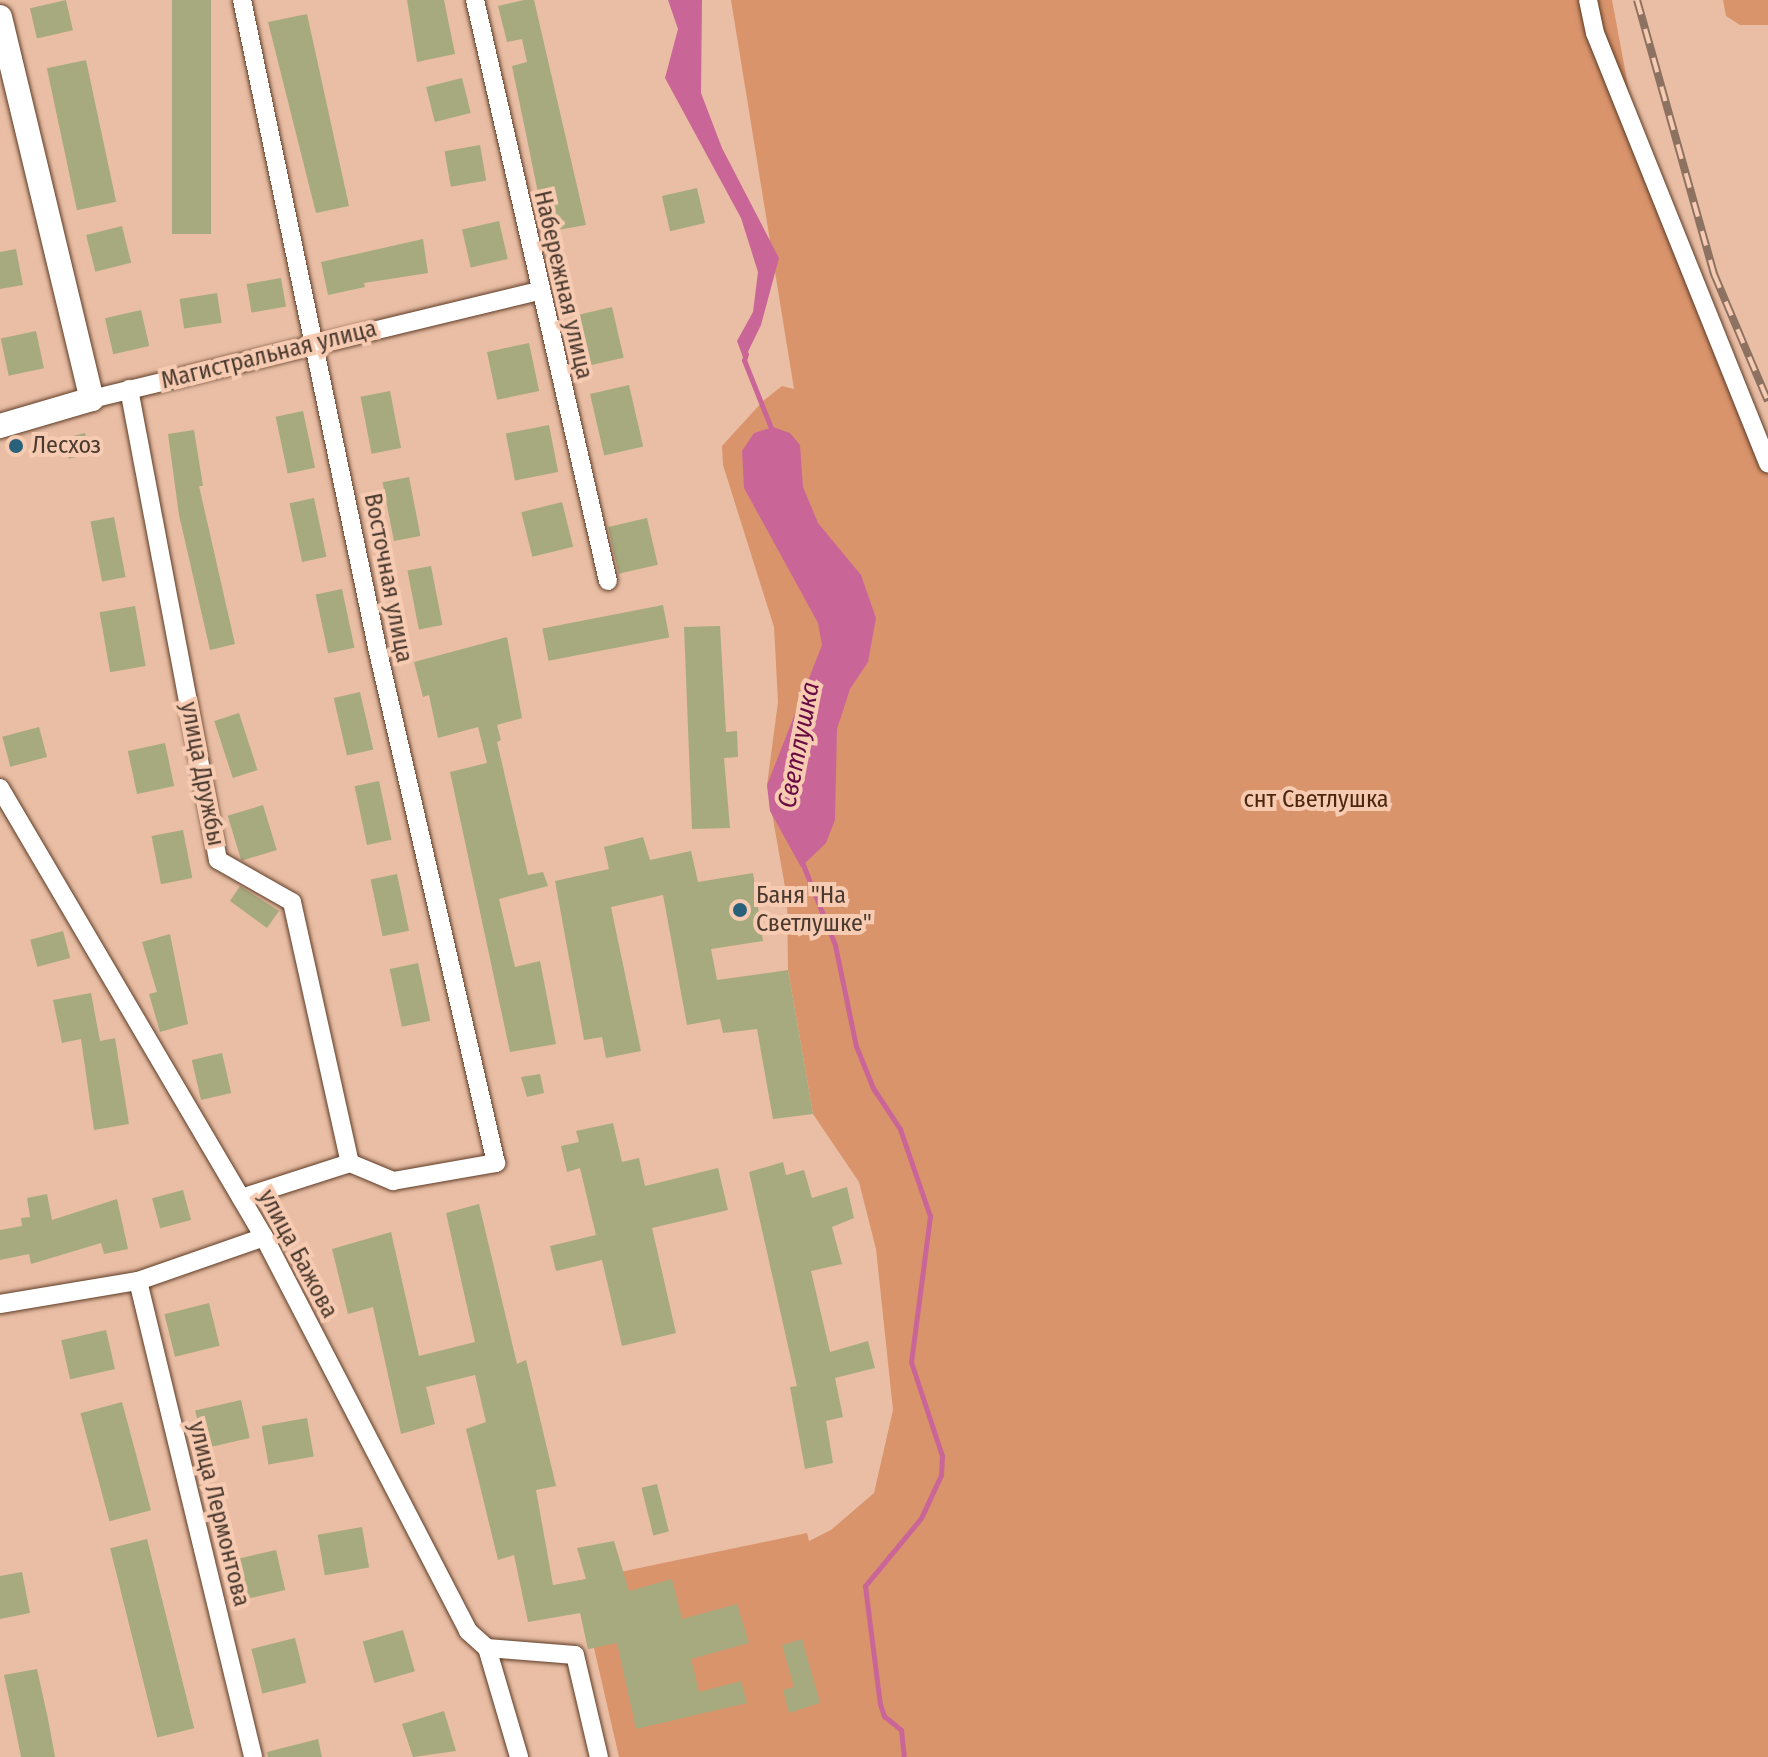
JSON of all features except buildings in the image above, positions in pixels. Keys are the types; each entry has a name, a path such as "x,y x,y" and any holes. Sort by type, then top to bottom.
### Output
{"street":[{"name":"Восточная улица","path":"242,0 317,343 378,652 496,1163 393,1181 350,1163"},
{"name":"Набережная улица","path":"475,0 539,291 608,581"},
{"path":"1588,0 1595,33 1768,464"},
{"path":"0,17 92,399"},
{"name":"Магистральная улица","path":"0,426 129,389 539,291"},
{"name":"улица Дружбы","path":"129,389 218,860 292,902 350,1163"},
{"name":"улица Бажова","path":"0,788 264,1237 468,1631 487,1648 519,1757"},
{"path":"241,1198 350,1163"},
{"path":"0,1304 138,1281 264,1237"},
{"name":"улица Лермонтова","path":"138,1281 253,1757"},
{"path":"487,1648 575,1655 599,1757"}],"green space":[{"name":"снт Светлушка","path":"731,0 1612,0 1646,182 1768,445 1768,1757 619,1757 594,1648 588,1649 577,1581 807,1533 809,1541 831,1530 874,1493 893,1410 876,1249 859,1182 813,1114 788,970 787,898 767,785 778,702 774,627 723,465 722,446 763,401 782,386 794,389"},
{"path":"1723,0 1768,0 1768,25 1740,25 1726,16"}],"water":[{"path":"668,0 702,0 701,93 722,148 779,258 761,325 744,360 737,341 753,312 758,272 741,218 665,78 678,29"},
{"path":"773,427 790,433 800,445 803,487 818,523 861,575 876,618 868,662 850,689 837,729 835,820 826,843 801,867 770,811 767,785 822,645 818,623 744,488 742,451 754,433"}],"waterway":[{"name":"Светлушка","path":"746,354 744,360 773,433"},
{"name":"Светлушка","path":"802,862 835,945 856,1046 873,1088 900,1129 930,1216 911,1362 942,1456 941,1475 921,1518 865,1586 880,1704 884,1716 901,1730 904,1757"}],"railway":[{"path":"1637,0 1714,274 1768,401"}],"place":[{"name":"Лесхоз","path":"16,446"},
{"name":"Баня \"На Светлушке\"","path":"740,910"}]}
